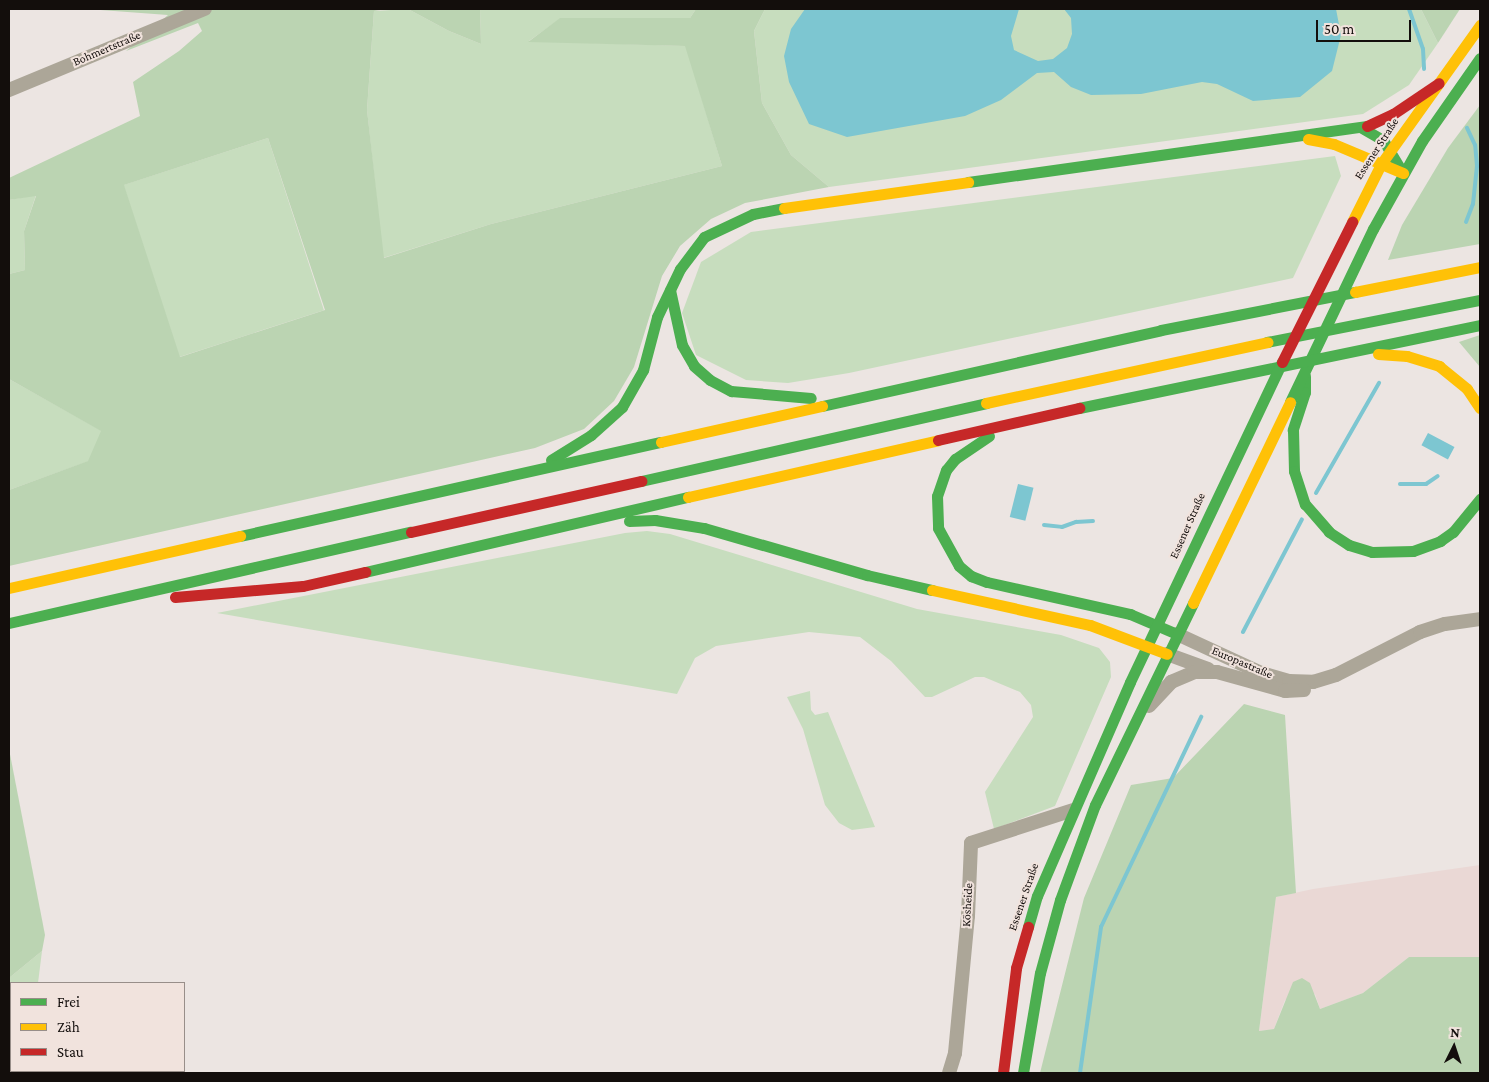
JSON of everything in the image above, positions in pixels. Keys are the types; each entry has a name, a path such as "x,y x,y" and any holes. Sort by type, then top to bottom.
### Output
{"main road":[{"name":"Essener Straße","path":"1003,1073 1016,968 1037,896 1157,624 1227,474 1381,164 1480,25"},
{"path":"1023,1073 1040,973 1060,900 1080,843 1130,730 1403,173 1480,58"},
{"path":"534,470 591,436 622,407 642,370 657,317 688,255 704,237 724,225 753,214 1302,138 1362,128 1393,114 1439,83"},
{"path":"1362,128 1374,133 1391,150 1403,173"},
{"path":"1302,138 1334,144 1403,173"},
{"path":"9,588 851,399 1287,304 1480,267"},
{"path":"670,290 674,320 682,345 694,366 710,380 731,391 760,396 851,399"},
{"path":"9,622 1268,341 1480,300"},
{"path":"101,602 241,594 303,586 1095,404 1480,325"},
{"path":"1334,356 1388,354 1420,358 1454,376 1480,408"},
{"path":"1305,376 1305,392 1293,430 1294,471 1305,504 1329,532 1349,545 1372,552 1413,552 1440,541 1453,532 1480,499"},
{"path":"1095,404 1086,412 985,438 967,448 946,470 942,480 937,496 938,528 951,555 971,576 987,582 1105,608 1157,624 1177,634"},
{"path":"582,522 655,520 704,528 867,575 1055,615 1120,634 1167,654"}],"street":[{"name":"Bohmertstraße","path":"9,90 204,9"},
{"name":"Europastraße","path":"1177,634 1261,673 1289,681 1313,682 1336,675 1420,632 1445,624 1480,619"},
{"name":"Europastraße","path":"1167,654 1216,672 1285,691 1308,690 1337,681 1364,660"},
{"name":"Europastraße","path":"1130,730 1171,682 1194,672 1216,672"},
{"name":"Kösheide","path":"949,1073 955,1053 967,926 971,843 1074,810"}],"shaded area":[{"path":"1480,865 1480,957 1409,957 1363,993 1320,1009 1315,994 1285,1000 1274,1029 1259,1031 1276,897 1313,889"}],"green space":[{"path":"87,9 386,9 374,11 367,110 384,258 491,224 722,166 685,46 528,42 560,18 690,18 696,9 765,9 754,31 762,103 791,155 829,187 745,203 711,219 680,246 662,276 634,367 614,401 584,429 535,448 9,566 9,490 88,461 101,431 9,379 9,274 25,270 24,231 36,196 9,200 9,178 140,116 133,82 179,51 202,31 198,23 126,51 168,15","holes":["268,138 325,310 180,357 124,185"]},
{"path":"408,9 449,31 481,44 480,9 696,9 690,18 561,18 529,41 686,46 722,166 491,224 383,258 367,110 374,11"},
{"path":"408,9 480,9 481,44 449,31"},
{"path":"765,9 1421,9 1438,43 1409,85 1363,114 829,187 791,155 762,103 754,31"},
{"path":"1421,9 1460,9 1438,43"},
{"path":"1480,105 1480,244 1388,260 1402,225 1448,148"},
{"path":"268,138 324,310 179,357 123,185"},
{"path":"1335,156 1341,176 1293,278 849,373 788,383 746,380 696,355 682,313 701,262 751,232"},
{"path":"36,195 24,231 25,270 9,274 9,200"},
{"path":"1480,335 1480,367 1459,342"},
{"path":"9,379 102,431 89,461 9,490"},
{"path":"647,531 670,534 917,609 1061,635 1099,648 1110,662 1111,677 1055,806 994,829 985,792 1033,717 1031,705 1020,692 984,677 975,677 932,697 925,697 891,661 860,637 809,632 716,646 695,658 677,694 217,613 625,533"},
{"path":"810,691 811,710 815,715 828,712 875,827 852,830 839,823 825,805 803,729 787,697"},
{"path":"1244,704 1285,715 1296,893 1276,897 1259,1031 1274,1029 1293,982 1302,978 1310,983 1320,1009 1363,993 1409,957 1480,957 1480,1073 1040,1073 1084,898 1131,785 1173,778"},
{"path":"9,749 45,935 42,951 9,978"},
{"path":"42,951 38,982 10,982 9,1024 9,978"}],"water":[{"path":"805,9 1019,9 1011,36 1014,50 1038,61 1053,59 1067,48 1072,34 1071,18 1064,9 1336,9 1341,35 1332,71 1300,97 1253,101 1217,84 1202,82 1141,94 1091,95 1071,87 1054,72 1037,73 1001,100 965,116 847,137 809,124 789,82 784,56 791,29"},
{"path":"1428,433 1454,447 1448,459 1421,445"},
{"path":"1018,484 1034,488 1025,521 1010,517"}],"waterway":[{"path":"1409,9 1423,49 1424,69"},
{"path":"1466,222 1473,204 1477,166 1475,145 1467,128"},
{"path":"1316,493 1379,383"},
{"path":"1400,484 1426,484 1438,476"},
{"path":"1243,632 1302,519"},
{"path":"1044,525 1062,527 1076,522 1093,521"},
{"path":"1080,1073 1101,927 1201,717"}],"traffic: fast":[{"path":"1290,402 1373,229 1422,141 1480,58"},
{"path":"968,182 1367,126"},
{"path":"1362,128 1383,140 1403,173"},
{"path":"551,460 591,435 622,407 643,370 657,317 680,269 704,237 753,214 784,208"},
{"path":"670,290 682,345 694,366 710,380 731,391 811,398"},
{"path":"822,406 1161,330 1355,292"},
{"path":"1267,342 1480,300"},
{"path":"1079,408 1480,325"},
{"path":"1028,927 1037,896 1130,682 1282,362"},
{"path":"1305,376 1305,392 1293,430 1294,471 1305,504 1329,532 1349,545 1372,552 1413,551 1440,541 1453,532 1480,499"},
{"path":"641,481 986,403"},
{"path":"989,436 955,459 946,470 937,496 938,528 959,566 971,576 987,582 1130,614 1177,634"},
{"path":"240,536 661,442"},
{"path":"365,572 688,497"},
{"path":"629,521 655,520 704,528 867,575 932,590"},
{"path":"9,623 411,532"},
{"path":"1023,1073 1040,973 1060,900 1095,805 1193,603"}],"traffic: slow":[{"path":"1352,222 1381,164 1480,25"},
{"path":"1308,139 1334,144 1403,173"},
{"path":"784,208 968,182"},
{"path":"1355,292 1480,267"},
{"path":"986,403 1267,342"},
{"path":"1378,354 1407,356 1439,366 1467,389 1480,408"},
{"path":"1193,603 1290,402"},
{"path":"661,442 822,406"},
{"path":"688,497 938,440"},
{"path":"9,588 240,536"},
{"path":"932,590 1090,625 1167,654"}],"traffic: jam":[{"path":"1367,126 1393,114 1439,83"},
{"path":"1282,362 1352,222"},
{"path":"938,440 1079,408"},
{"path":"411,532 641,481"},
{"path":"175,597 303,586 365,572"},
{"path":"1003,1073 1016,968 1028,927"}]}
